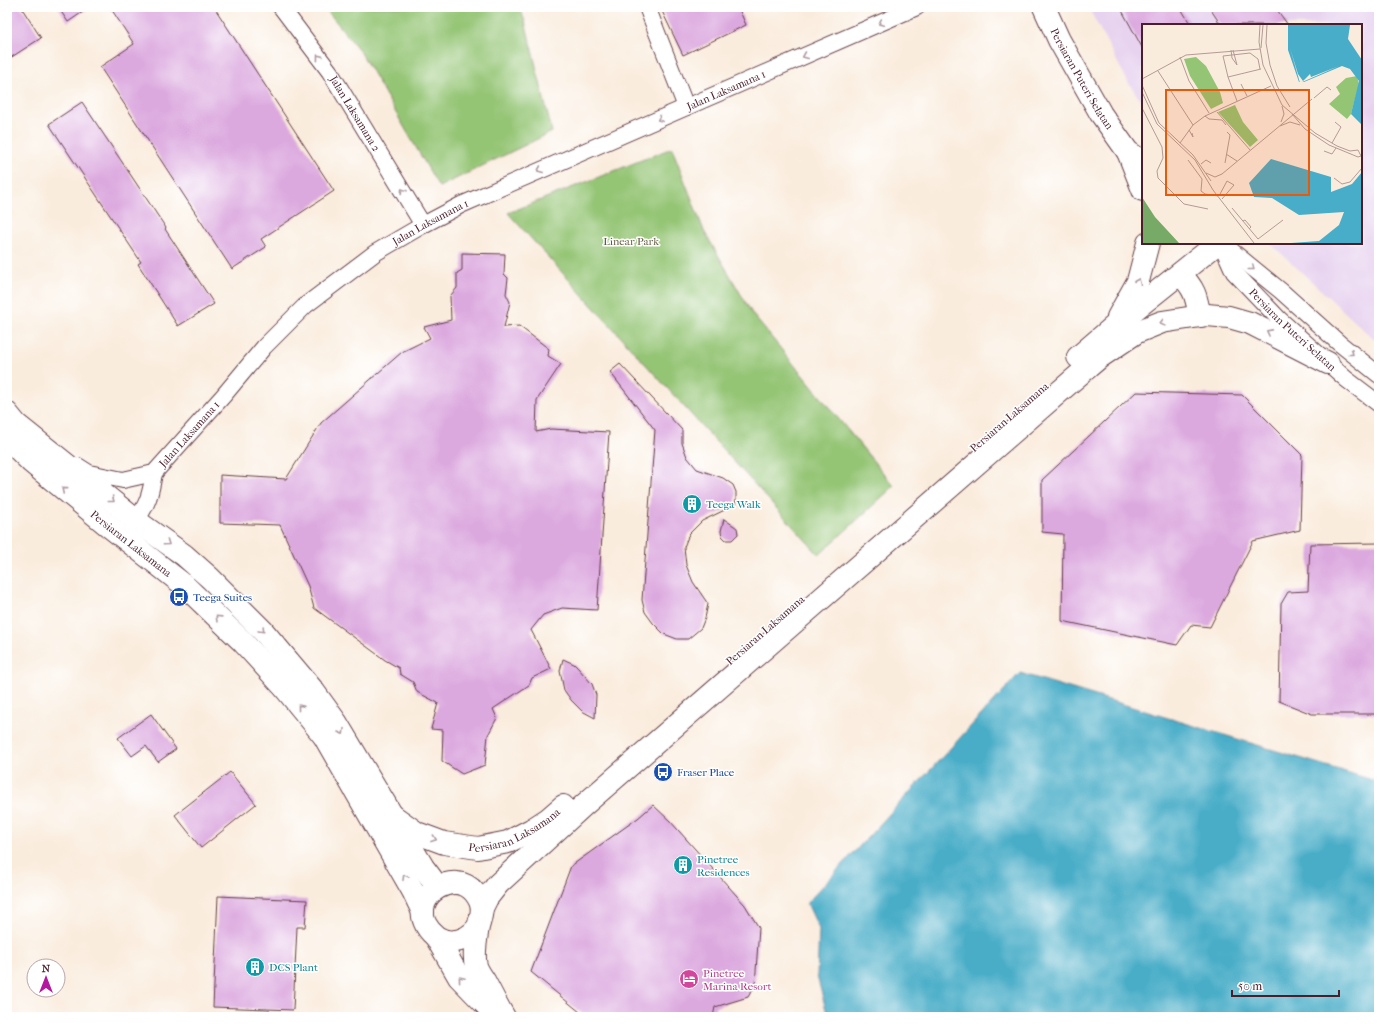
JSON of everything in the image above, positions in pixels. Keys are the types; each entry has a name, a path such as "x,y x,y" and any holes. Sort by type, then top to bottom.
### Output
{"street":[{"name":"Jalan Laksamana 2","path":"281,7 330,72 423,225"},
{"path":"647,7 686,107"},
{"name":"Jalan Laksamana 1","path":"10,425 90,473 122,480 154,473 224,396 264,347 306,306 375,254 423,225 461,205 917,7"},
{"name":"Persiaran Puteri Selatan","path":"1044,7 1059,40 1101,114 1135,157 1142,186"},
{"path":"1113,327 1138,281 1148,244"},
{"name":"Persiaran Laksamana","path":"389,813 417,833 444,843 478,848 508,842 548,819 1113,327 1219,244"},
{"name":"Persiaran Puteri Selatan","path":"1220,244 1234,272 1278,319 1346,379 1379,404"},
{"name":"Persiaran Puteri Selatan","path":"1221,244 1281,291 1339,344 1379,375"},
{"path":"1180,274 1190,284 1200,316"},
{"name":"Persiaran Laksamana","path":"478,909 498,884 584,804 1100,357 1137,332 1162,322 1207,315 1229,317 1250,323 1328,363"},
{"name":"Persiaran Laksamana","path":"10,425 189,559 263,631 312,689 336,722 389,813 423,867 438,886"},
{"name":"Persiaran Laksamana","path":"10,425 30,462 105,524 184,585 242,641 284,687 324,736 413,890 423,912"},
{"path":"136,519 148,502 154,473"},
{"path":"436,937 445,941 455,942 472,934 478,909 548,819"},
{"path":"498,1017 459,977 436,937 426,924 423,912 425,901 430,893 438,886 447,883 456,883 466,886 478,909 475,952 476,967 504,1017"}],"shaded area":[{"path":"1088,7 1379,7 1379,344 1271,244 1362,244 1362,24 1142,24 1142,103 1128,82"}],"green space":[{"path":"324,7 519,7 525,21 552,132 439,187 360,51"},
{"name":"Linear Park","path":"672,148 704,231 753,315 894,486 819,555 508,213"}],"water":[{"path":"1020,673 1379,782 1379,1017 828,1017 817,976 819,929 807,903"}],"building":[{"path":"7,7 21,7 41,38 7,60"},
{"path":"58,7 90,7 68,22"},
{"path":"110,7 214,7 334,191 261,239 266,247 232,269 100,67 134,44"},
{"path":"660,7 738,7 746,25 683,55"},
{"path":"1120,7 1180,7 1190,24 1142,24 1142,47"},
{"path":"1209,7 1275,7 1287,24 1220,24"},
{"path":"82,102 166,228 165,229 214,304 178,326 138,264 141,262 49,124"},
{"path":"462,253 505,254 504,274 508,278 506,294 510,302 504,327 519,326 549,349 548,356 561,364 537,400 536,432 551,429 609,432 597,610 562,608 543,615 531,630 551,669 532,678 529,685 493,709 497,718 488,735 485,765 462,774 442,761 443,730 431,729 438,703 417,692 413,682 400,674 399,668 385,660 314,608 308,586 280,525 220,523 220,475 286,479 321,423 402,352 430,338 424,327 451,320 450,296 457,288 457,273 462,270"},
{"name":"Teega Walk","path":"620,364 682,430 682,443 687,457 697,469 723,478 733,485 736,492 735,505 702,521 689,534 684,547 686,565 693,582 708,604 701,628 688,639 677,639 664,634 645,612 642,600 655,430 610,372"},
{"path":"1136,392 1242,395 1302,455 1300,530 1253,541 1210,627 1191,625 1177,645 1062,621 1063,534 1042,532 1042,480"},
{"path":"724,519 737,528 738,534 732,540 726,540 722,536 721,531"},
{"path":"1379,543 1379,714 1312,714 1279,701 1281,604 1288,592 1308,591 1310,544"},
{"path":"563,659 574,664 592,684 596,695 595,718 582,711 564,690 560,671"},
{"path":"151,714 176,749 158,762 146,746 132,756 118,738"},
{"path":"230,772 256,804 201,848 175,815"},
{"path":"653,805 670,821 745,905 759,928 755,985 748,997 715,1007 713,1017 586,1017 531,972 571,866 638,818"},
{"name":"DCS Plant","path":"218,896 307,900 305,927 297,927 293,1010 213,1007"}],"place":[{"name":"Teega Walk","path":"692,504"},
{"name":"Teega Suites","path":"179,597"},
{"name":"Fraser Place","path":"663,772"},
{"name":"Pinetree Residences","path":"683,865"},
{"name":"DCS Plant","path":"255,967"},
{"name":"Pinetree Marina Resort","path":"689,979"}]}
